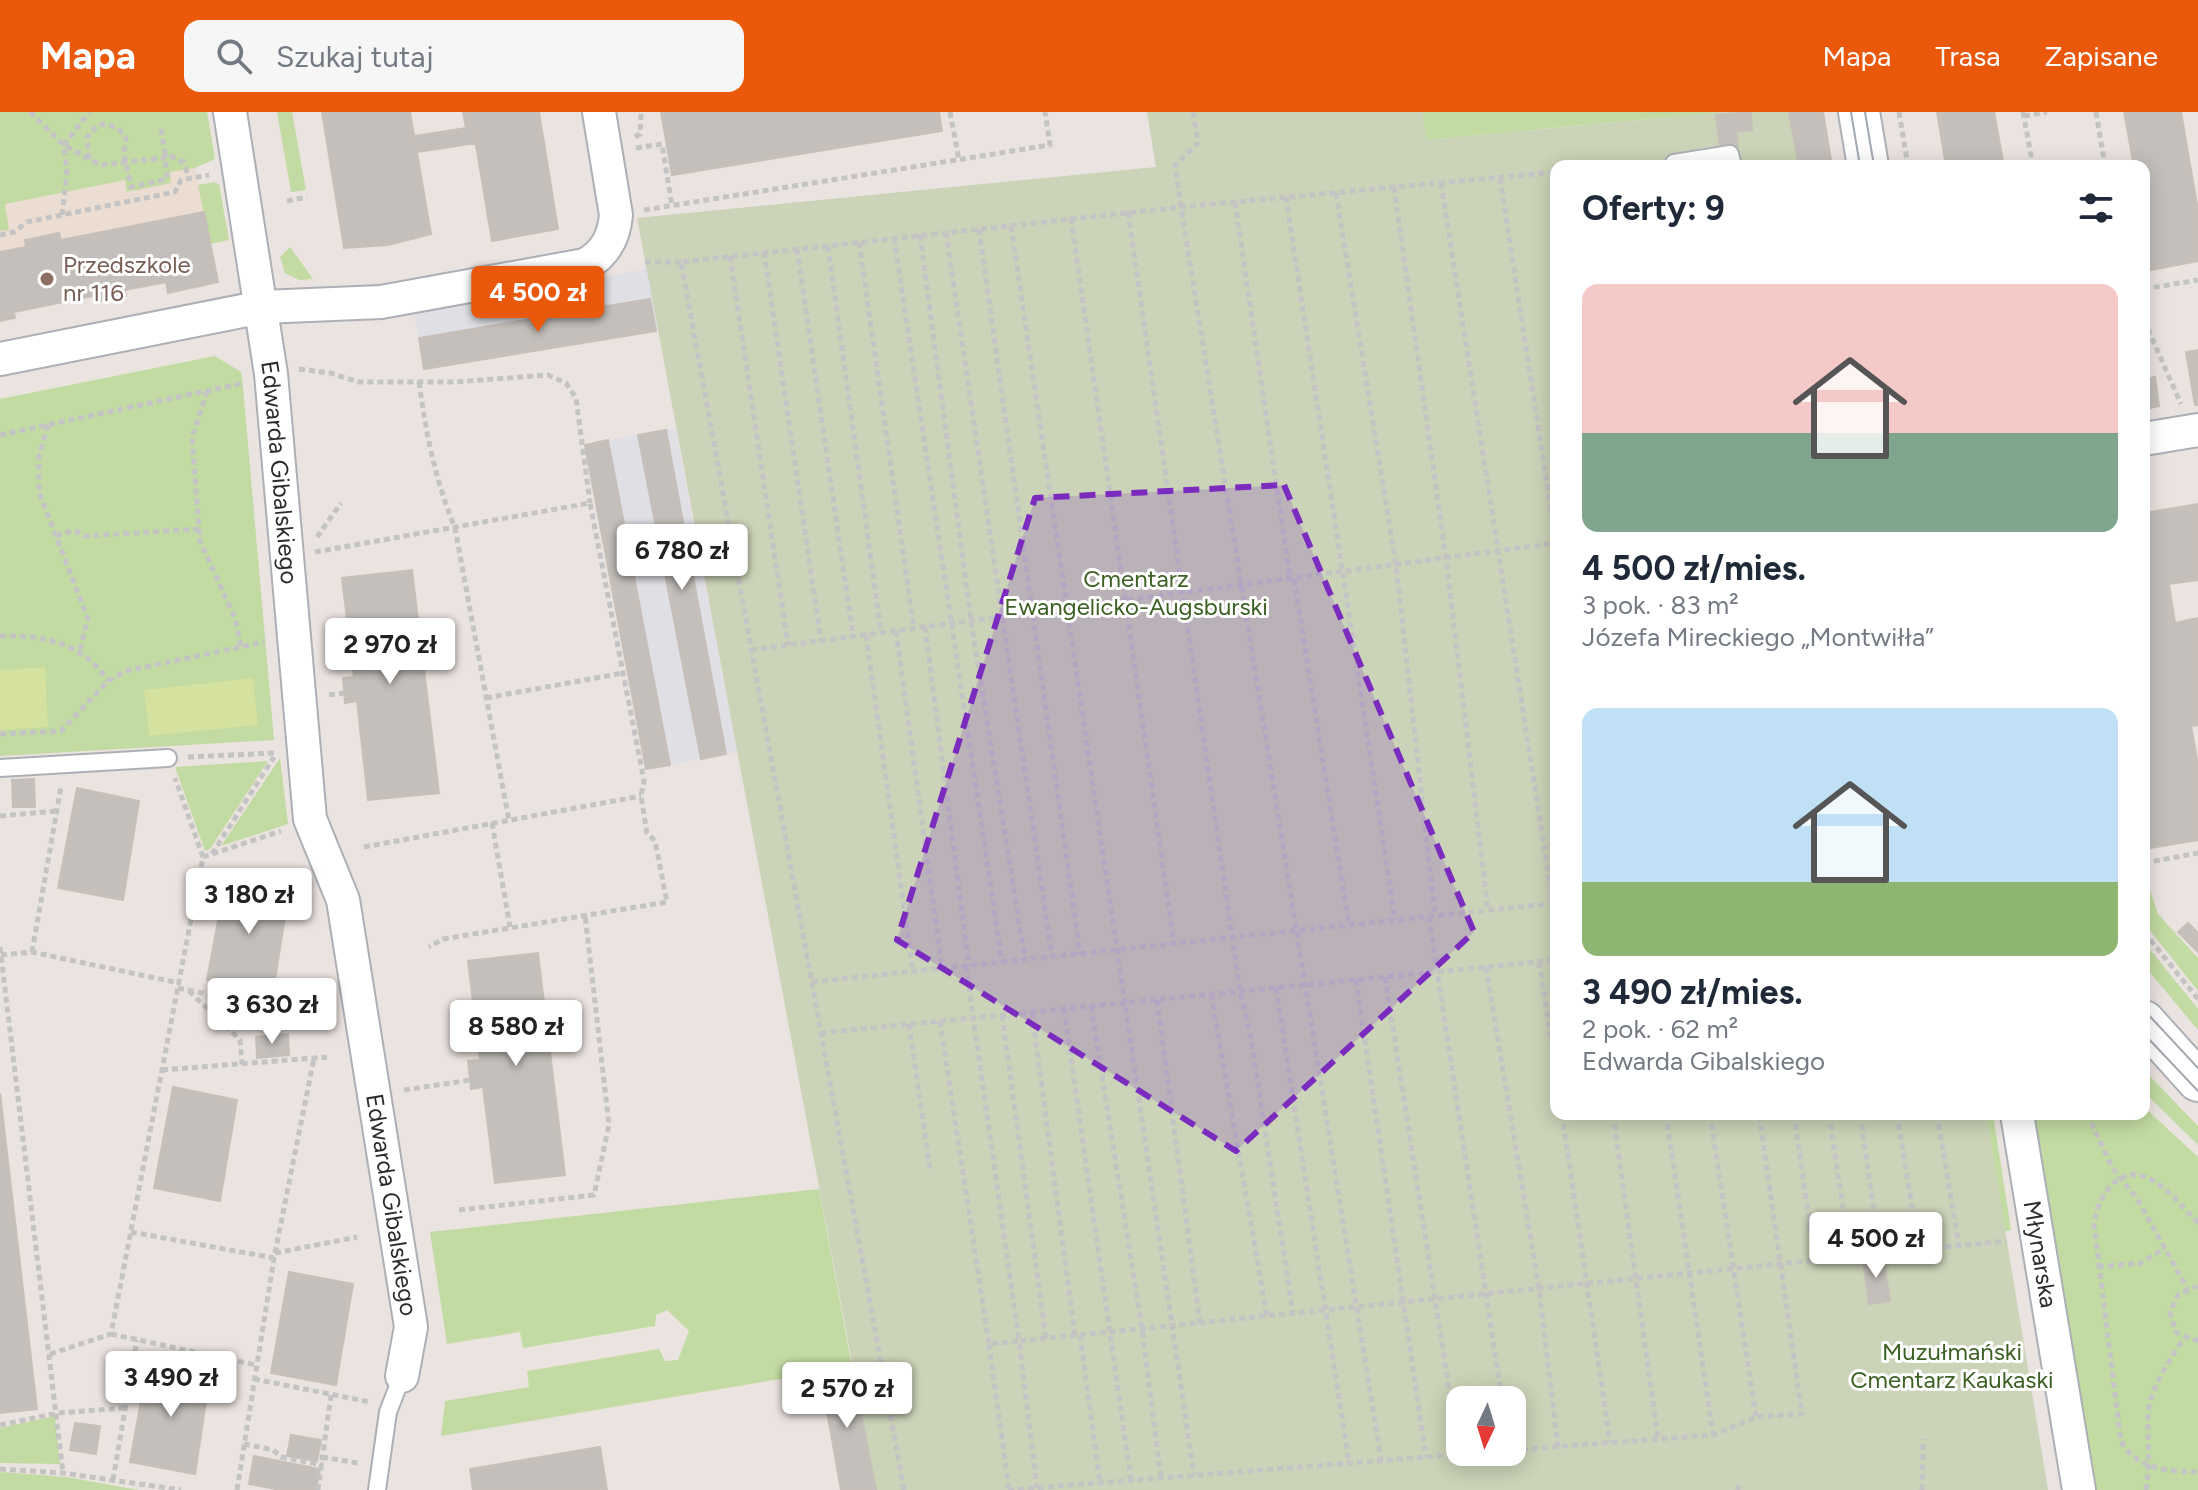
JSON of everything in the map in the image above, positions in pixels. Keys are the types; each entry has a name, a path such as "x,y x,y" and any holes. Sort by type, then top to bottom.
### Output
{"street":[{"name":"Edwarda Gibalskiego","path":"230,112 271,374 310,819 343,900 411,1327 402,1376"},
{"path":"0,359 262,307 381,302 573,269 604,251 626,213 599,112"},
{"path":"1859,112 1867,160"},
{"path":"2150,438 2195,430"},
{"path":"2150,1028 2198,1081"},
{"name":"Młynarska","path":"2018,1120 2079,1490"}],"lane":[{"path":"1693,160 1730,154 1732,160"},
{"path":"0,768 168,758"},
{"name":"Edwarda Gibalskiego","path":"377,1490 388,1412 402,1376"}],"path":[{"path":"0,235 14,232 27,222 175,192 181,180 194,178 183,162 165,155 108,166 89,159 64,145 30,112"},
{"path":"62,215 67,173 64,145 89,112"},
{"path":"950,112 959,160"},
{"path":"626,213 1050,145 1045,112"},
{"path":"1193,112 1198,143 1175,165 1294,931 1381,1460"},
{"path":"1899,112 1907,160"},
{"path":"2032,160 2023,114 2047,112"},
{"path":"2096,112 2104,160"},
{"path":"89,159 87,137 91,129 99,124 109,125 123,131 126,137 126,164 131,187 167,179 161,129"},
{"path":"624,144 635,149 662,144 672,206"},
{"path":"645,262 681,262 1128,212 1550,173"},
{"path":"1500,178 1550,505"},
{"path":"1441,183 1550,873"},
{"path":"1394,187 1446,559 1488,910"},
{"path":"1336,193 1396,565 1437,972 1500,1386"},
{"path":"287,201 307,197"},
{"path":"1286,197 1395,920"},
{"path":"1235,202 1292,579 1349,925"},
{"path":"1128,212 1240,992 1250,1032 1293,1313"},
{"path":"1071,218 1174,944"},
{"path":"1011,225 1070,609 1194,1475"},
{"path":"979,229 1080,954"},
{"path":"946,232 1052,957"},
{"path":"920,235 971,621 1025,959"},
{"path":"894,238 1002,962"},
{"path":"859,242 914,629"},
{"path":"828,246 881,633"},
{"path":"797,249 853,636"},
{"path":"764,252 821,641"},
{"path":"730,256 788,645"},
{"path":"681,262 904,1490"},
{"path":"2150,288 2198,280"},
{"path":"2150,333 2195,430"},
{"path":"294,368 330,373 359,382 548,375 566,383 576,398 590,503 644,781 641,796 647,833 655,841 667,902 443,939 429,947"},
{"path":"0,435 249,382"},
{"path":"419,382 428,447 439,489 455,528 509,821"},
{"path":"207,391 192,438 200,541 235,618 241,646"},
{"path":"49,424 37,476 39,492 88,619 80,649"},
{"path":"341,503 305,554 590,503"},
{"path":"56,536 74,530 84,536 199,529"},
{"path":"751,650 1550,545"},
{"path":"925,627 973,1018 1037,1488"},
{"path":"896,631 942,968"},
{"path":"0,636 21,635 80,649 97,664 108,681"},
{"path":"866,635 913,972"},
{"path":"0,734 61,731 108,681 126,671 271,641"},
{"path":"486,698 623,673"},
{"path":"111,1334 203,857 168,758 280,752 212,854"},
{"path":"32,952 65,764"},
{"path":"364,847 641,796"},
{"path":"0,816 57,811"},
{"path":"492,823 510,927"},
{"path":"203,857 292,827"},
{"path":"2150,862 2198,853"},
{"path":"812,982 1550,904"},
{"path":"459,1210 594,1195 609,1125 585,915"},
{"path":"2150,939 2198,999"},
{"path":"0,947 63,1473"},
{"path":"1,955 32,952 189,991 321,1018"},
{"path":"821,1033 1550,961"},
{"path":"1539,962 1550,1033"},
{"path":"1486,967 1539,1289 1558,1447"},
{"path":"1385,977 1448,1386"},
{"path":"1356,980 1426,1457"},
{"path":"1276,988 1349,1463"},
{"path":"189,991 240,1040 242,1064"},
{"path":"1211,994 1267,1316"},
{"path":"1157,1000 1200,1323"},
{"path":"1091,1006 1142,1329 1161,1478"},
{"path":"1064,1009 1131,1481"},
{"path":"1032,1012 1100,1483"},
{"path":"1002,1015 1046,1339"},
{"path":"940,1021 1009,1490 1446,1455"},
{"path":"909,1024 930,1170"},
{"path":"162,1070 327,1057"},
{"path":"237,1490 274,1256 314,1058"},
{"path":"373,1095 470,1080"},
{"path":"1563,1120 1610,1442"},
{"path":"1614,1120 1658,1439"},
{"path":"1667,1120 1692,1273 1713,1435"},
{"path":"1711,1120 1756,1417"},
{"path":"1526,1449 1713,1435 1756,1417 1802,1414 1760,1120"},
{"path":"1795,1120 1815,1261"},
{"path":"1830,1120 1850,1257"},
{"path":"1861,1120 1880,1254"},
{"path":"1898,1120 1919,1250"},
{"path":"1938,1120 1959,1246"},
{"path":"2090,1120 2120,1177 2187,1288"},
{"path":"2198,1223 2155,1181 2134,1175 2120,1177 2109,1187 2096,1212 2098,1267 2121,1441 2132,1455 2150,1466 2198,1472"},
{"path":"131,1232 274,1256 357,1237"},
{"path":"989,1344 2006,1241"},
{"path":"2098,1267 2141,1263 2165,1248"},
{"path":"2198,1286 2187,1288 2178,1295 2170,1313 2176,1332 2184,1338 2198,1341"},
{"path":"50,1354 111,1334 256,1365"},
{"path":"2146,1490 2150,1466 2150,1407 2159,1378 2184,1338"},
{"path":"113,1480 137,1340"},
{"path":"254,1379 371,1402"},
{"path":"318,1490 331,1395"},
{"path":"0,1425 58,1413 126,1408"},
{"path":"1922,1490 1923,1439"},
{"path":"244,1444 273,1450 281,1457 323,1465"},
{"path":"322,1457 363,1464"},
{"path":"0,1469 63,1473 181,1490"}],"highlighted area":[{"path":"1284,485 1474,932 1236,1151 897,940 1035,498"}],"shaded area":[{"path":"0,112 183,112 204,212 61,240 59,233 26,240 26,247 0,252"},
{"path":"647,269 658,330 424,369 414,311"},
{"path":"675,428 737,752 646,769 585,445"}],"green space":[{"path":"0,112 207,112 215,159 195,168 170,172 171,183 127,192 125,180 5,204 9,230 0,231"},
{"path":"277,112 292,112 306,190 291,192"},
{"name":"Cmentarz Ewangelicko-Augsburski","path":"1147,112 1422,112 1427,140 1725,112 1823,112 1831,160 1550,160 1550,1120 1987,1120 2048,1490 876,1490 637,218 1156,167"},
{"path":"1422,112 1725,112 1426,140"},
{"path":"219,184 229,240 210,244 198,185"},
{"path":"290,247 313,279 299,280 285,273 280,257"},
{"path":"215,356 241,372 242,376 274,740 0,756 0,399"},
{"path":"45,667 48,727 0,730 0,670"},
{"path":"253,678 258,725 149,736 144,690"},
{"path":"280,758 288,824 221,846"},
{"path":"268,761 210,849 205,851 175,767"},
{"path":"2150,890 2158,914 2198,958 2198,991 2150,931"},
{"path":"2150,949 2198,1009 2198,1030 2150,972"},
{"path":"2150,1076 2198,1126 2198,1145 2150,1098"},
{"path":"2150,1113 2198,1157 2198,1490 2093,1490 2033,1120 2150,1120"},
{"path":"1987,1120 1994,1120 2011,1230 2005,1231"},
{"path":"819,1189 852,1367 441,1436 445,1401 529,1387 527,1371 659,1349 665,1361 678,1360 689,1331 667,1310 656,1315 655,1326 523,1348 520,1332 447,1344 430,1232"},
{"path":"55,1416 60,1464 0,1463 0,1428"},
{"path":"0,1472 66,1477 139,1490 0,1490"}],"building":[{"path":"322,112 410,112 431,234 388,245 344,248"},
{"path":"463,112 539,112 558,229 492,241 473,127 466,128"},
{"path":"661,112 939,112 942,131 672,175"},
{"path":"1751,112 1752,130 1736,132 1738,146 1720,148 1716,115"},
{"path":"1789,112 1823,112 1831,160 1798,160"},
{"path":"1937,112 1994,112 2003,160 1945,160"},
{"path":"2124,112 2181,112 2198,211 2198,261 2151,270 2150,160 2133,160"},
{"path":"473,127 476,143 417,152 414,136"},
{"path":"204,212 218,282 168,293 166,282 125,290 126,296 100,301 98,295 14,312 15,318 0,321 0,252 26,247 25,240 59,233 61,240"},
{"path":"650,299 656,331 424,369 419,338"},
{"path":"2198,350 2198,405 2195,405 2186,352"},
{"path":"2155,377 2159,406 2150,408 2150,378"},
{"path":"666,430 726,754 701,759 638,435"},
{"path":"608,440 670,765 646,769 585,445"},
{"path":"2198,504 2198,580 2169,584 2175,623 2198,618 2198,725 2191,726 2198,765 2198,840 2150,848 2150,512"},
{"path":"412,570 439,793 368,800 357,701 345,703 343,678 354,677 342,578"},
{"path":"34,779 35,807 13,807 12,780"},
{"path":"77,788 139,801 123,900 58,888"},
{"path":"226,878 289,892 273,992 207,980"},
{"path":"2188,923 2198,933 2197,951 2178,932"},
{"path":"538,953 565,1175 495,1183 483,1087 471,1089 468,1061 480,1060 468,961"},
{"path":"288,1034 289,1055 257,1058 256,1037"},
{"path":"173,1087 237,1100 220,1201 154,1188"},
{"path":"0,1093 37,1409 0,1413"},
{"path":"1883,1256 1890,1301 1869,1304 1863,1258"},
{"path":"289,1272 353,1284 336,1385 271,1373"},
{"path":"148,1362 210,1375 195,1474 130,1462"},
{"path":"852,1367 876,1490 841,1490 820,1372"},
{"path":"75,1423 100,1426 96,1454 70,1450"},
{"path":"291,1435 321,1440 317,1461 287,1456"},
{"path":"600,1447 607,1490 473,1490 470,1469"},
{"path":"254,1456 320,1469 316,1490 281,1490 249,1484"}],"tram line":[{"path":"1851,112 1859,160"},
{"path":"1865,112 1873,160"},
{"path":"2150,1016 2198,1068"},
{"path":"2150,1040 2198,1091"}],"place":[{"name":"Przedszkole nr 116","path":"47,279"}],"park label":[{"name":"Muzułmański Cmentarz Kaukaski","path":"1952,1366"}]}
